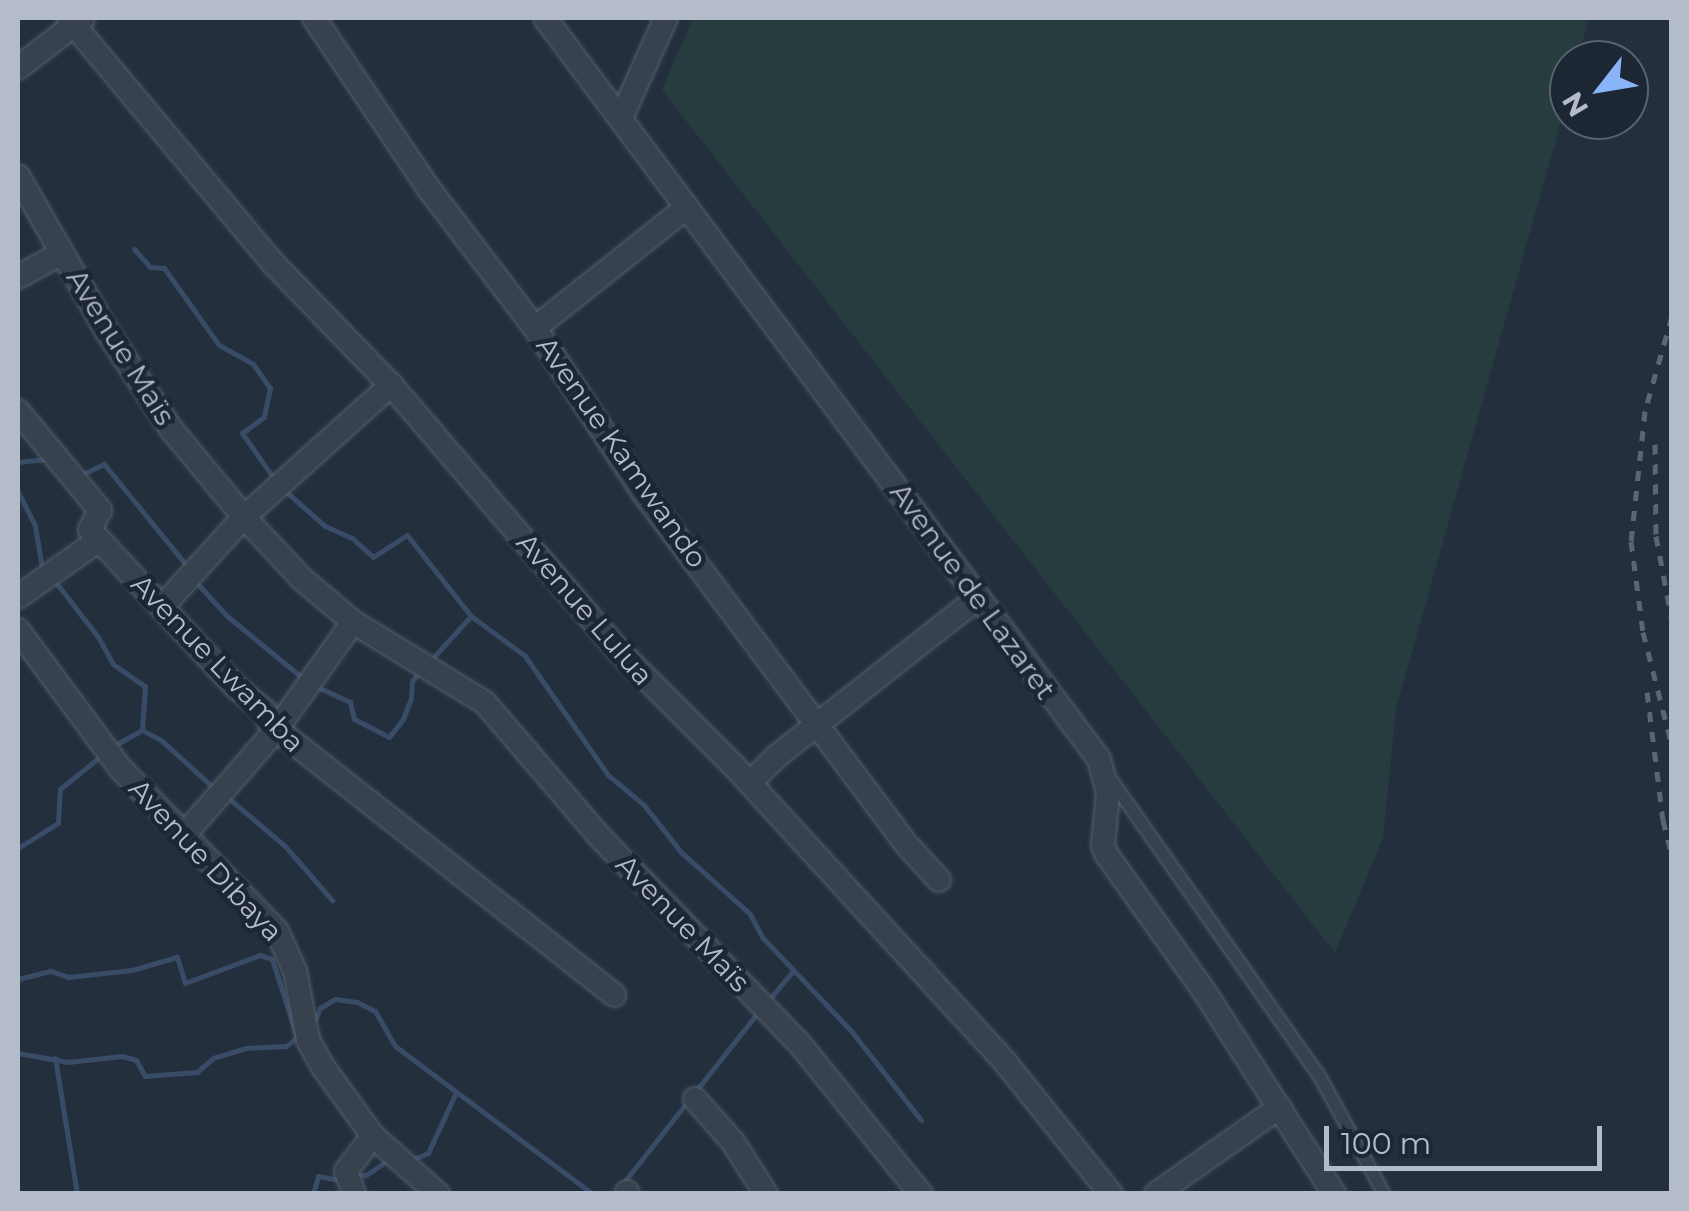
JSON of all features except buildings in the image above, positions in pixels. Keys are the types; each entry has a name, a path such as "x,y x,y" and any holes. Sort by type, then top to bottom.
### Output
{"street":[{"name":"Avenue Kamwando","path":"314,18 429,189 535,328 642,491 939,880"},
{"name":"Avenue de Lazaret","path":"545,18 1104,770"},
{"path":"621,118 666,18"},
{"path":"18,68 75,20"},
{"name":"Avenue Lulua","path":"75,20 274,264 391,386 618,650 750,783 1005,1062 1111,1194"},
{"name":"Avenue Maïs","path":"18,176 171,430 244,517 302,579 353,622 485,703 598,835 799,1042 922,1194"},
{"path":"535,328 687,207"},
{"path":"18,277 62,253"},
{"path":"162,608 244,517 391,386"},
{"path":"18,410 100,510 89,526 99,540 18,597"},
{"name":"Avenue Lwamba","path":"99,540 265,711 276,730 614,995"},
{"path":"750,783 777,756 819,727 979,597"},
{"path":"184,835 276,730 353,622"},
{"name":"Avenue Dibaya","path":"18,630 120,768 277,932 295,970 308,1040 373,1136 438,1194"},
{"path":"1104,770 1107,856 1280,1107 1334,1194"},
{"path":"695,1099 733,1142 766,1194"},
{"path":"1156,1194 1280,1107"},
{"path":"354,1194 346,1170 373,1136"}],"lane":[{"path":"1104,770 1318,1074 1384,1194"}],"green space":[{"path":"693,18 1589,18 1583,40 1549,40 1549,140 1556,140 1396,709 1383,838 1335,953 662,90"}],"waterway":[{"path":"134,249 150,267 164,268 219,345 253,364 270,388 264,417 242,433 275,480"},
{"path":"18,462 49,459"},
{"path":"79,476 104,464 187,566"},
{"path":"283,489 325,526 352,538 373,557 407,535 471,616 525,656 608,775 644,805 681,852 750,914 762,937 852,1032 921,1120"},
{"path":"18,492 35,526 42,568"},
{"path":"54,580 98,637 113,664 145,686 142,730"},
{"path":"194,580 227,616 304,679"},
{"path":"429,662 471,616"},
{"path":"313,685 350,702 354,719 389,737 403,719 412,681 421,670"},
{"path":"115,745 142,730 161,740 214,788"},
{"path":"18,848 58,823 60,789 102,755"},
{"path":"227,797 285,846 332,900"},
{"path":"18,979 51,971 68,977 132,970 177,957 185,983 260,955 272,959 296,1034"},
{"path":"766,1003 793,971"},
{"path":"313,1024 320,1008 335,999 357,1002 375,1011 395,1046 593,1194"},
{"path":"695,1092 759,1011"},
{"path":"18,1053 68,1062 122,1056 136,1060 145,1076 197,1072 213,1058 246,1048 286,1046 302,1034"},
{"path":"55,1058 77,1194"},
{"path":"411,1160 428,1153 456,1092"},
{"path":"621,1186 688,1101"},
{"path":"352,1176 366,1175 387,1161"},
{"path":"313,1194 318,1176 343,1181"}],"railway":[{"path":"1672,316 1645,411 1631,541 1643,632 1672,746"},
{"path":"1672,440 1672,445"},
{"path":"1655,444 1656,536 1672,621"},
{"path":"1647,692 1663,820 1672,856"}]}
